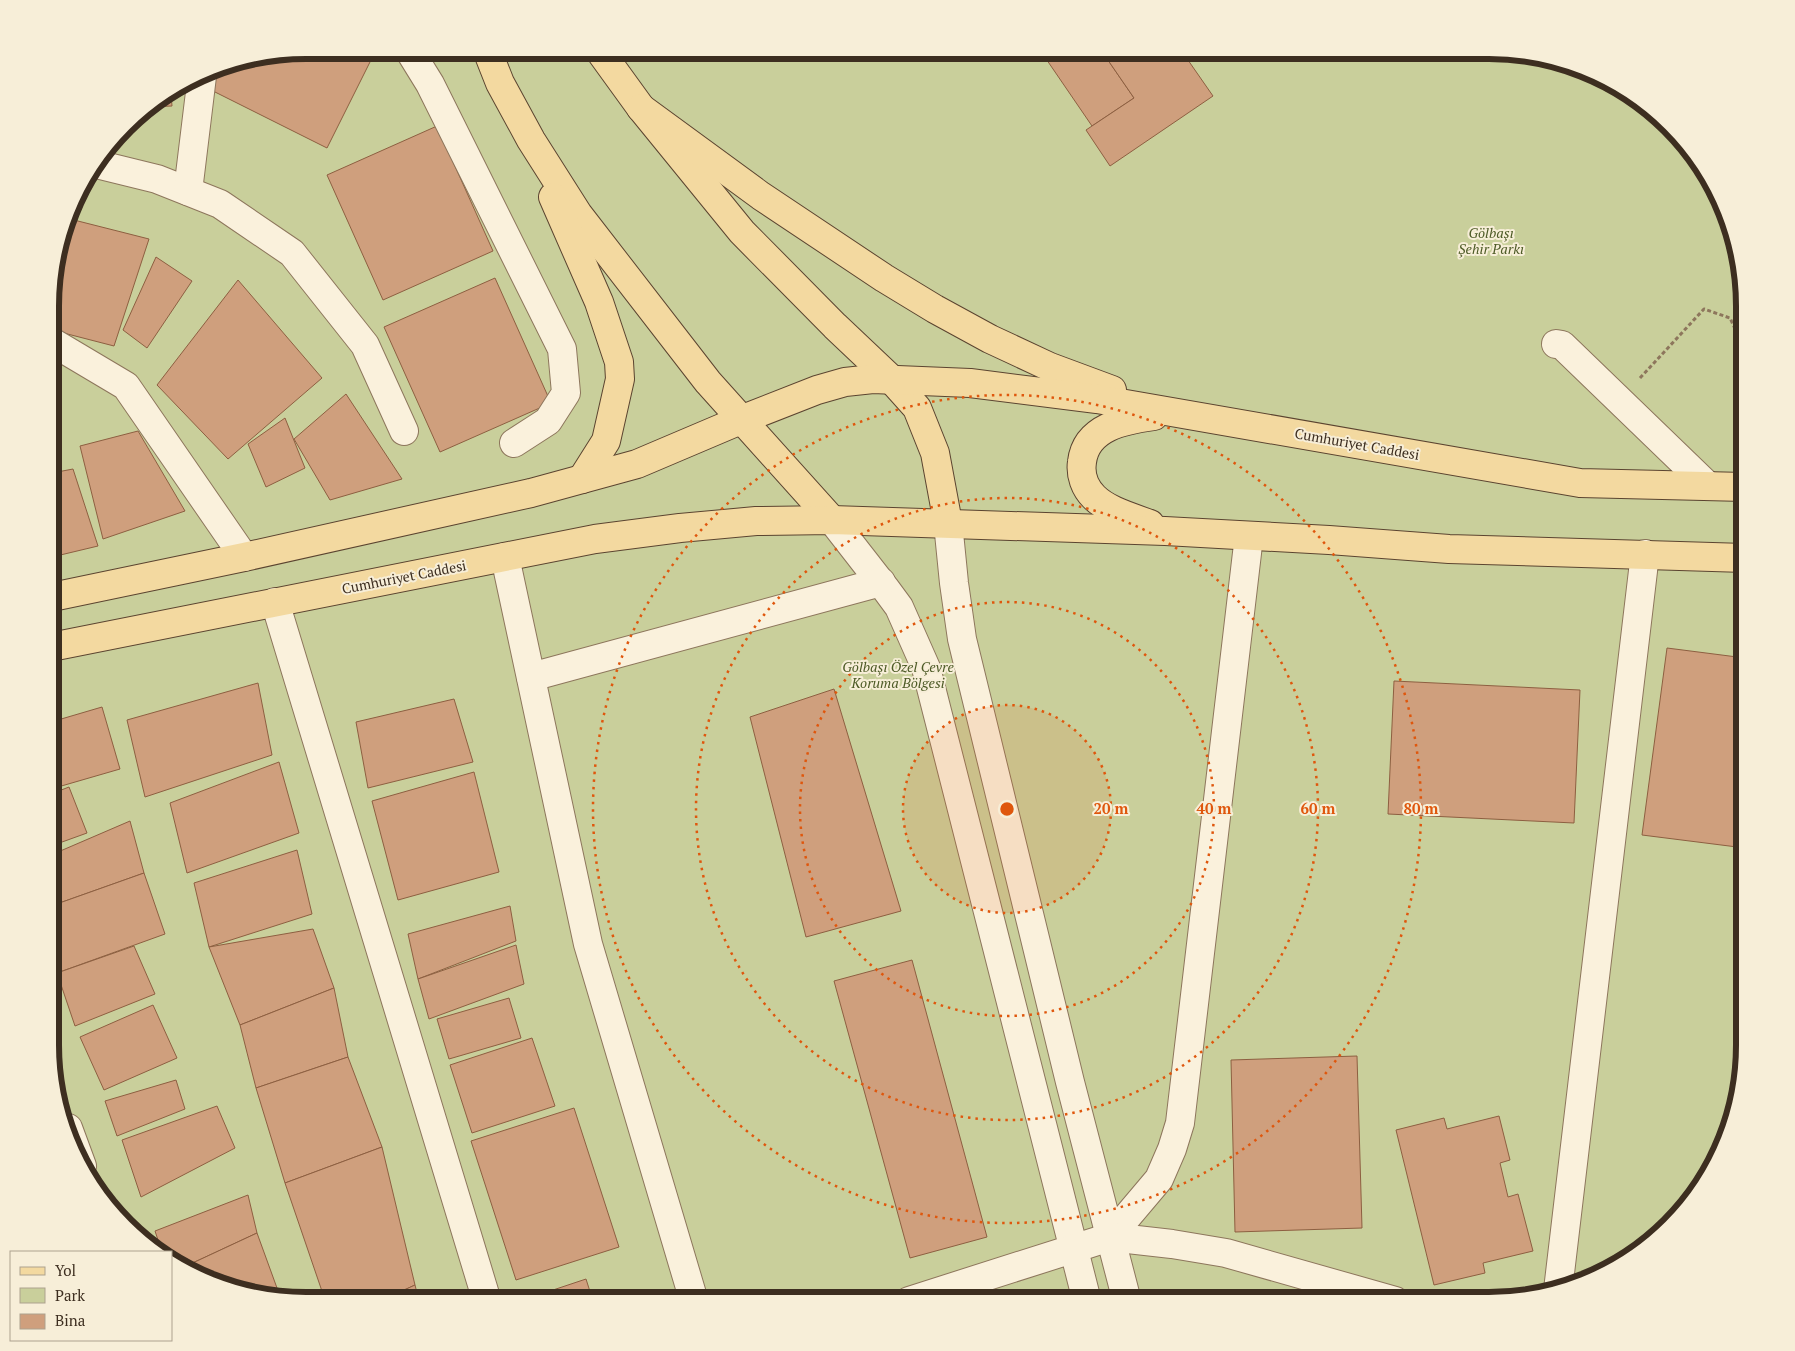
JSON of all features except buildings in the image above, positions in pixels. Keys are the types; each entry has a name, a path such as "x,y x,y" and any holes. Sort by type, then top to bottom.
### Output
{"main road":[{"path":"491,59 500,83 531,140 578,214 708,382 743,418 832,520"},
{"path":"606,59 642,108 742,232 835,326 891,379 917,408 935,453 948,523"},
{"path":"642,108 761,196 884,278 935,309 990,339 1050,367 1172,413"},
{"path":"59,596 244,557 522,495 582,479 606,441 620,379 619,362 599,302 558,210 531,140"},
{"name":"Cumhuriyet Caddesi","path":"582,479 637,464 743,418 795,398 845,382 891,379 970,383 1098,399 1580,483 1736,487"},
{"path":"1172,413 1119,422 1106,428 1087,444 1081,468 1087,489 1095,498 1105,505 1165,531 1449,549 1736,558"},
{"name":"Cumhuriyet Caddesi","path":"59,646 595,539 680,528 759,521 832,520 1165,531"}],"street":[{"path":"415,59 430,84 562,349 566,393 548,421 514,443"},
{"path":"188,191 201,82"},
{"path":"102,165 158,179 220,204 292,253 365,346 404,431"},
{"path":"1556,344 1562,346 1708,486"},
{"path":"59,346 126,386 244,557"},
{"path":"832,520 899,607 926,668 1085,1292"},
{"path":"948,523 962,639 1070,1082 1125,1292"},
{"path":"1110,1237 1159,1179 1172,1149 1180,1123 1249,536"},
{"path":"1559,1282 1645,554"},
{"path":"505,557 588,944 691,1292"},
{"path":"530,677 881,582"},
{"path":"276,602 484,1292"},
{"path":"938,1292 1110,1237 1172,1244 1226,1254 1363,1292"}],"path":[{"path":"1619,400 1704,309 1730,318 1736,331"}],"green space":[{"name":"Gölbaşı Özel Çevre Koruma Bölgesi","path":"289,59 1506,59 1538,63 1569,72 1599,84 1627,100 1664,131 1695,168 1711,196 1723,226 1732,257 1736,289 1736,1062 1732,1094 1723,1125 1711,1155 1695,1183 1664,1220 1627,1251 1599,1267 1569,1279 1538,1288 1506,1292 289,1292 257,1288 226,1279 196,1267 174,1254 131,1220 100,1183 84,1155 72,1125 63,1094 59,1062 59,289 63,257 72,226 84,196 100,168 131,131 168,100 196,84 226,72 257,63"}],"park label":[{"name":"Gölbaşı Şehir Parkı","path":"1491,242"}]}
